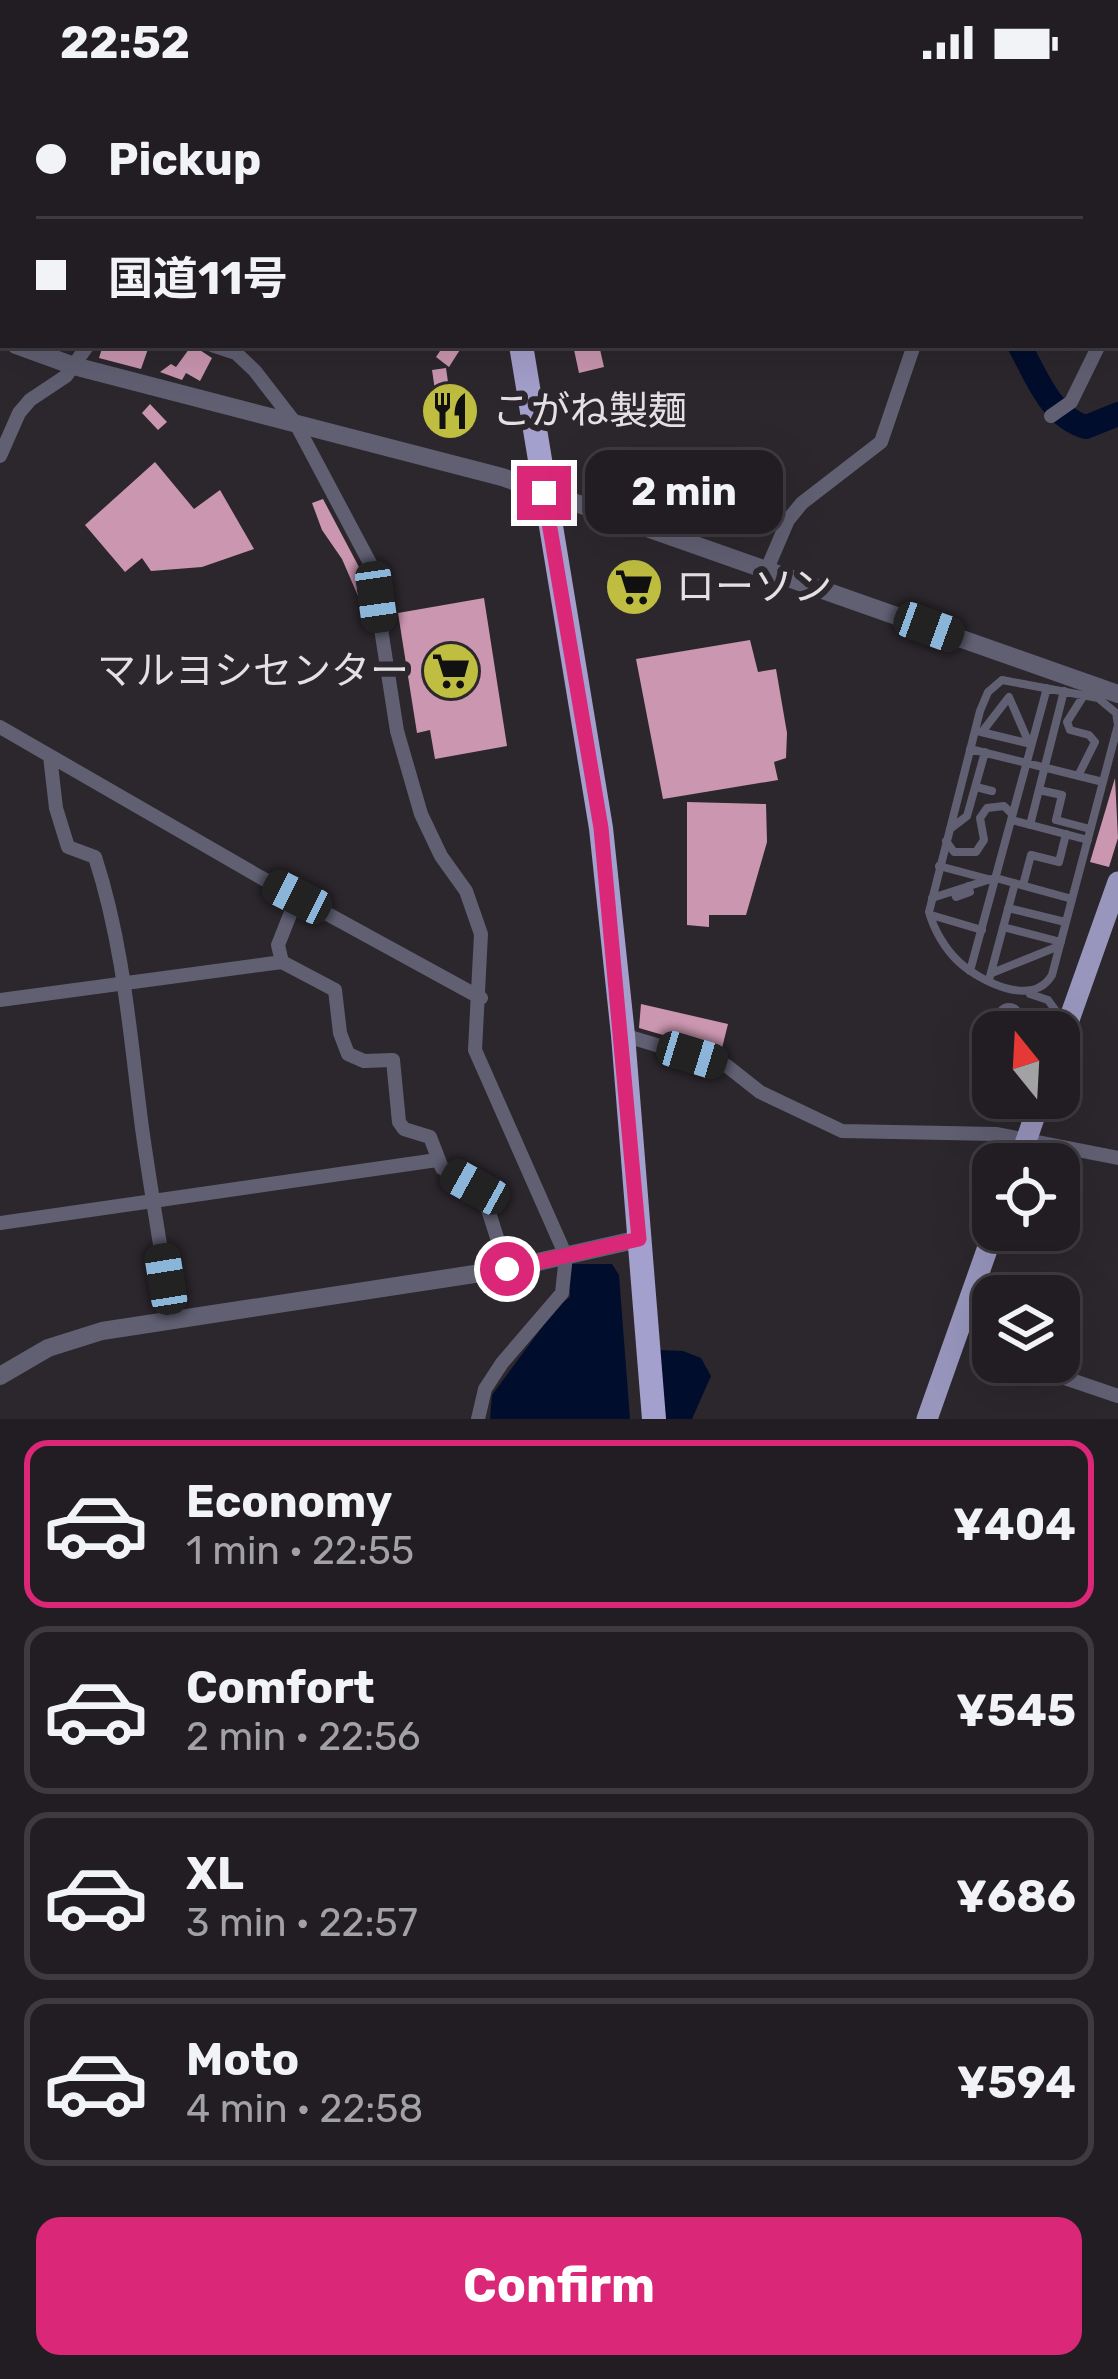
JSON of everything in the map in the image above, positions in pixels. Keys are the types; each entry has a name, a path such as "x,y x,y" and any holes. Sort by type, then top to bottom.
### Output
{"highway":[{"path":"521,348 586,727 623,1035 654,1419"}],"main road":[{"path":"1072,1011 1118,882"},
{"path":"1026,1143 1034,1119"},
{"path":"927,1419 986,1251"}],"street":[{"path":"24,348 74,367 452,462 1118,694"},
{"path":"0,456 19,413 74,367 86,348"},
{"path":"221,348 236,353 255,370 296,424 371,565 397,731 421,814 441,856 466,891 481,934 475,1050 566,1256 562,1293 502,1363 485,1389 478,1419"},
{"path":"766,569 788,520 802,503 881,442 913,348"},
{"path":"1051,416 1072,402 1098,348"},
{"path":"0,727 481,998"},
{"path":"50,756 56,808 68,848 94,856 126,981 172,1319"},
{"path":"282,962 278,945 297,897"},
{"path":"0,1000 282,962 334,990 348,1054 364,1060 393,1060 399,1122 404,1129 430,1137 446,1172 475,1187 485,1200 507,1269"},
{"path":"623,1035 727,1066 760,1092 842,1131 1028,1137 1118,1158"},
{"path":"0,1222 437,1160"},
{"path":"0,1376 48,1348 102,1331 507,1269 639,1239"},
{"path":"967,1303 972,1307"},
{"path":"1080,1383 1118,1396"}],"lane":[{"path":"979,732 988,692 1002,680 1010,656"},
{"path":"1002,680 1098,698 1116,712 1118,725 1048,982 1021,992"},
{"path":"970,971 1047,688"},
{"path":"1030,825 1064,691"},
{"path":"1078,776 1095,742 1089,735 1070,730 1066,722 1084,695"},
{"path":"1030,744 1009,697 970,748 930,914 948,950 970,971 1048,1000 1055,1011"},
{"path":"979,732 1005,732 1030,744"},
{"path":"970,748 1103,782"},
{"path":"949,830 968,817 986,752"},
{"path":"976,787 992,791"},
{"path":"1039,790 1062,795 1056,820 1089,834"},
{"path":"946,842 954,852 976,852 984,840 980,818 987,808 1004,806 1012,818 1030,825 1089,834"},
{"path":"990,977 1009,908 1031,855 1059,862 1066,834"},
{"path":"939,866 1072,899"},
{"path":"931,898 994,879"},
{"path":"1009,908 1035,920 1060,944"},
{"path":"930,914 982,930"},
{"path":"1003,927 1035,920 1066,922"},
{"path":"990,977 1060,944"},
{"path":"1002,1011 1013,1009 1021,992"}],"water":[{"path":"569,1264 612,1264 619,1275 630,1419 490,1419 492,1395 557,1307 570,1297"},
{"path":"659,1350 701,1358 711,1376 692,1419 665,1419"}],"building":[{"path":"102,348 148,349 141,369 99,358"},
{"path":"190,348 212,358 200,381 186,373 182,380 160,372 171,364 176,367"},
{"path":"442,348 461,348 449,367 436,357"},
{"path":"574,348 600,348 604,367 579,373"},
{"path":"446,368 450,396 454,395 464,421 446,427 432,370"},
{"path":"150,404 167,422 158,430 142,413"},
{"path":"155,462 194,509 220,490 254,549 202,567 151,571 142,558 125,572 85,525"},
{"path":"323,499 360,569 364,594 358,596 342,559 322,530 312,503"},
{"name":"ローソン","path":"631,564 654,572 638,608 614,601"},
{"name":"マルヨシセンター","path":"484,598 507,746 435,759 430,730 417,733 398,613"},
{"path":"750,640 758,672 776,669 787,733 786,758 774,762 778,780 663,799 636,659"},
{"path":"1115,778 1118,838 1109,867 1090,862"},
{"path":"687,802 766,804 767,842 746,915 709,915 709,927 687,925"},
{"path":"641,1004 728,1024 721,1052 639,1028"}],"waterway":[{"path":"1021,348 1045,394 1073,422 1086,427 1118,414"}],"place":[{"name":"こがね製麺","path":"450,411"},
{"name":"ローソン","path":"634,587"},
{"name":"マルヨシセンター","path":"451,671"}],"route":[{"path":"507,1269 639,1239 601,828 544,493"}]}
